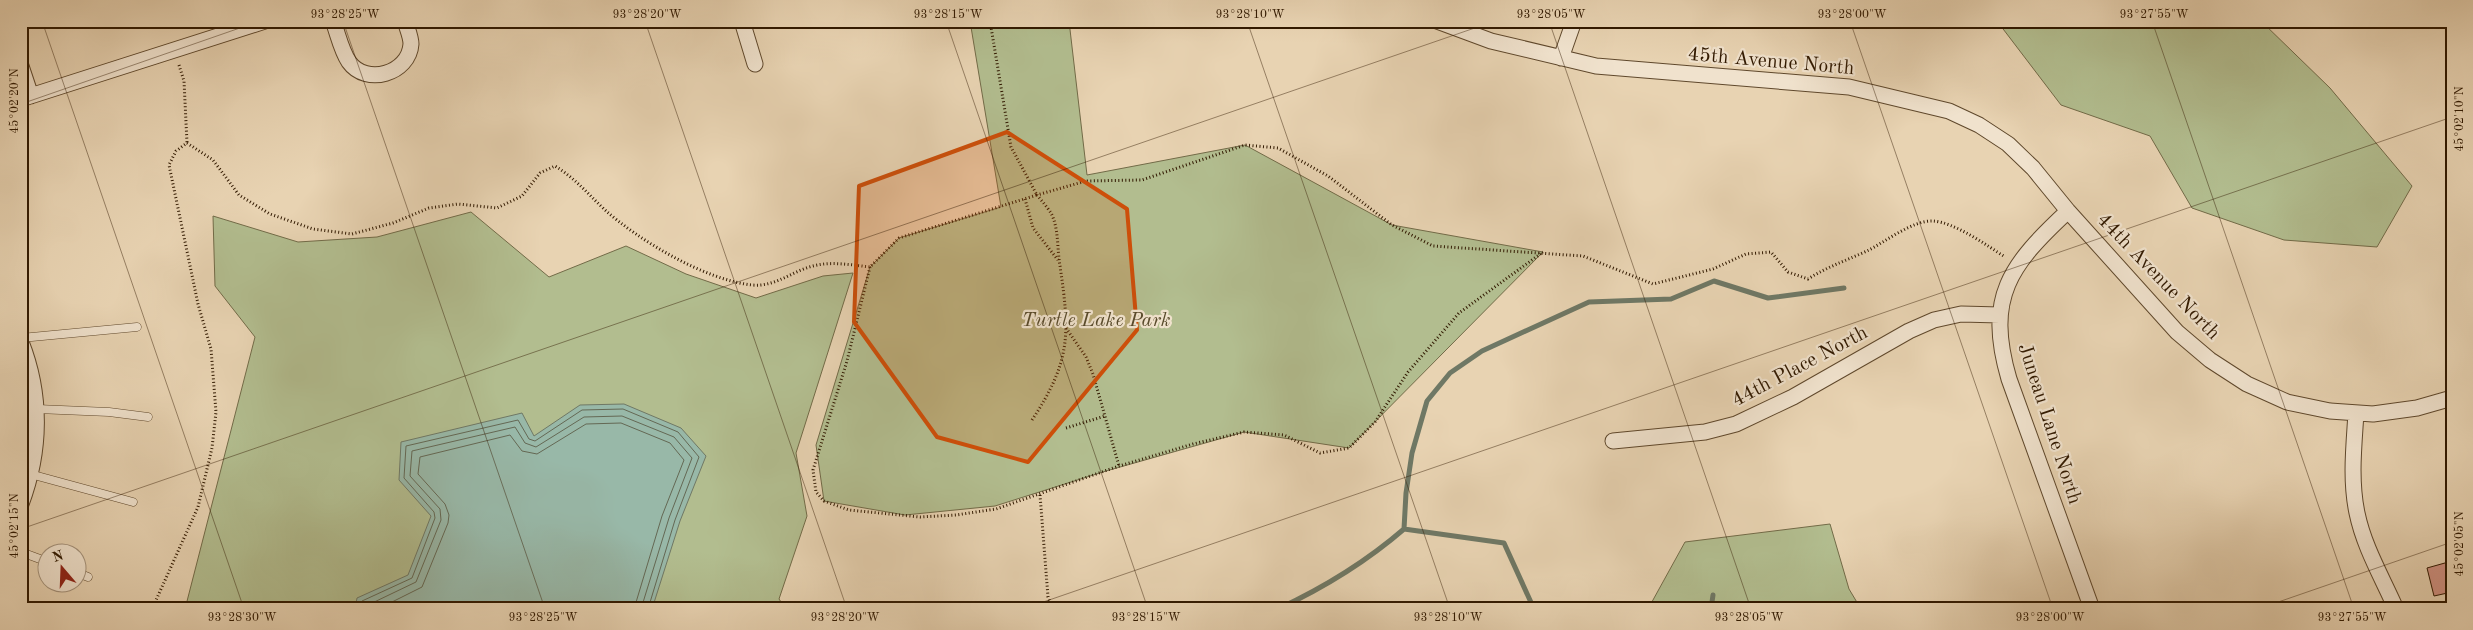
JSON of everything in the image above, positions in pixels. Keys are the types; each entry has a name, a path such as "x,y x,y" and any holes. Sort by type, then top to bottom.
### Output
{"street":[{"path":"21,66 26,98 265,21"},
{"path":"334,21 349,62 361,71 373,75 387,74 399,67 407,56 411,43 405,21"},
{"path":"742,21 755,64"},
{"name":"45th Avenue North","path":"1437,21 1491,41 1596,66 1849,86 1949,111 1979,125 2008,144 2033,168 2068,210"},
{"path":"1562,58 1574,21"},
{"name":"Juneau Lane North","path":"2068,210 2036,240 2016,265 2004,289 2000,315 2002,357 2092,609"},
{"name":"44th Avenue North","path":"2068,210 2177,332 2210,360 2246,384 2287,402 2330,411 2356,413 2373,414 2417,408 2452,398"},
{"name":"44th Place North","path":"1613,441 1705,432 1736,424 1793,396 1909,331 1934,320 1961,314 2000,315"},
{"path":"21,342 35,390 38,428 30,474 21,504"},
{"path":"2356,413 2353,472 2357,512 2368,549 2396,609"}],"lane":[{"path":"21,338 137,327"},
{"path":"37,409 109,412 148,417"},
{"path":"30,474 132,502"},
{"path":"21,552 38,558"}],"path":[{"path":"990,21 1011,146 1038,195 1052,215 1066,309 1066,342 1058,374 1048,396 1032,420"},
{"path":"174,50 184,81 187,143"},
{"path":"187,143 214,160 240,195 270,214 313,229 352,234 393,223 430,208 458,204 497,208 522,196 540,173 556,166 574,178 605,210 663,251 715,275 753,285 779,282 811,266 832,262 870,267"},
{"path":"152,609 198,507 212,448 216,412 211,349 198,304 169,165 176,151 187,143"},
{"path":"1543,252 1459,313 1408,372 1374,422 1349,448 1320,454 1284,435 1244,432 1193,444 1119,466 996,509 956,515 920,517 848,510 824,501 816,492 813,470 847,361 870,267 899,238 1086,181 1142,180 1245,145 1278,148 1328,176 1392,225 1433,246 1543,252 1583,256 1653,284 1713,269 1746,254 1771,252 1788,272 1808,279 1834,264 1867,251 1912,227 1933,221 1956,228 2016,265"},
{"path":"1025,199 1033,228 1059,260"},
{"path":"1066,327 1086,357 1093,374 1119,466"},
{"path":"1066,428 1105,416"},
{"path":"1040,495 1048,597 1053,609"}],"highlighted area":[{"path":"1007,132 1127,209 1137,330 1028,462 937,437 854,322 859,186"}],"green space":[{"name":"Turtle Lake Park","path":"970,21 1069,21 1087,175 1245,145 1392,225 1543,252 1349,448 1244,432 1106,471 995,506 905,515 824,501 816,445 870,267 899,238 1001,207"},
{"path":"1997,21 2261,21 2330,88 2412,186 2377,247 2284,240 2192,208 2150,136 2061,105"},
{"path":"471,212 549,277 626,246 686,274 756,298 823,276 853,273 796,453 807,516 779,599 786,609 185,609 255,337 215,286 213,216 298,242 377,237"},
{"path":"1830,524 1849,589 1861,609 1648,609 1685,542"}],"water":[{"path":"624,404 681,428 706,456 680,521 652,609 355,609 357,598 408,575 431,516 399,480 401,442 522,413 534,436 580,405"}],"building":[{"path":"2452,561 2452,592 2434,596 2427,568"}],"waterway":[{"path":"1278,609 1344,573 1404,529 1406,493 1412,453 1427,401 1450,373 1482,351 1589,302 1671,299 1714,281 1768,298 1844,288"},
{"path":"1404,529 1504,543 1534,609"},
{"path":"1711,609 1713,595"}]}
